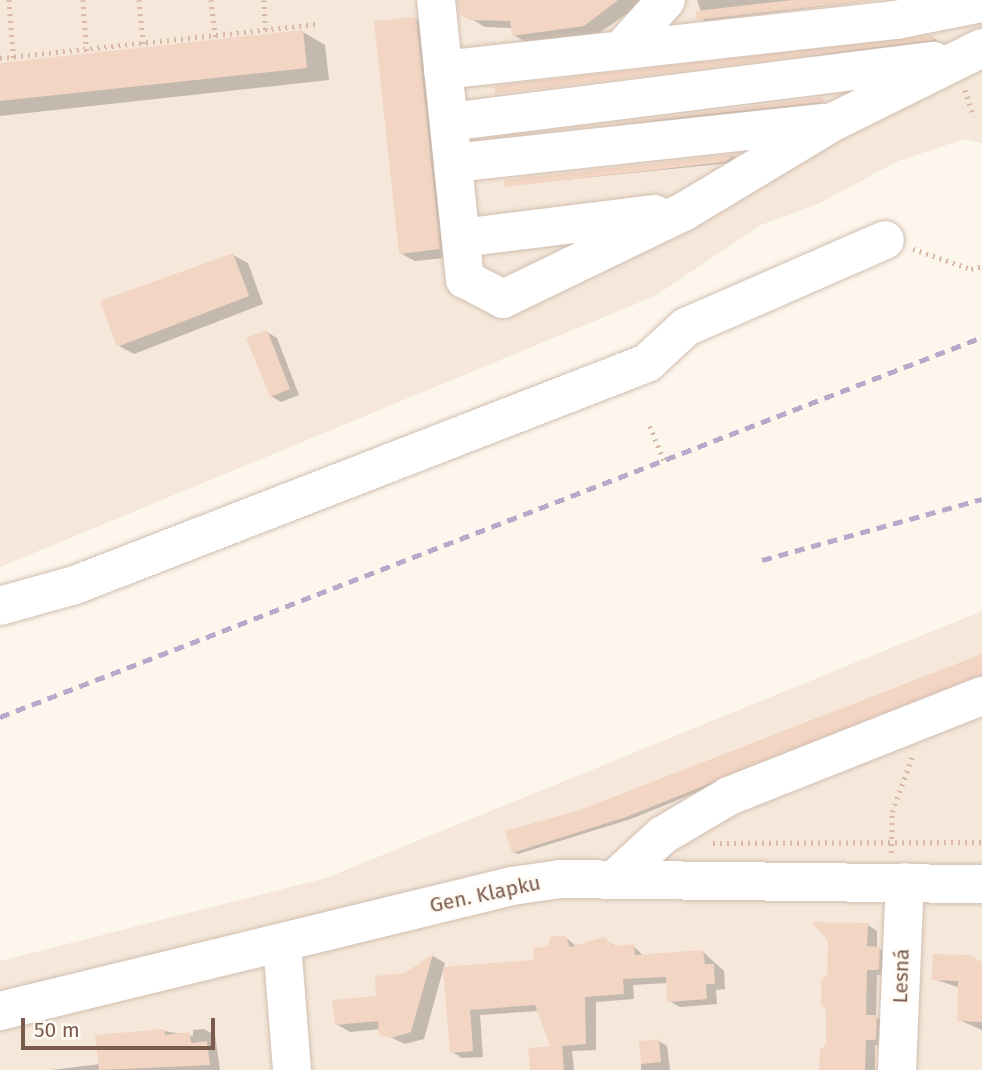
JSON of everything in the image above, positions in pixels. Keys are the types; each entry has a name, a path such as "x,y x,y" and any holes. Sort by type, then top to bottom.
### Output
{"street":[{"path":"436,0 465,279 503,299 685,211 835,121 967,63"},
{"path":"621,50 666,0"},
{"path":"443,70 895,20 982,3"},
{"path":"449,122 967,63"},
{"path":"453,163 835,121"},
{"path":"461,238 685,211"},
{"path":"0,607 75,585 647,363 686,327 885,240"},
{"path":"616,878 663,835 730,796 982,696"},
{"name":"Gen. Klapku","path":"0,1011 512,886 616,878 898,872 982,884"},
{"name":"Lesná","path":"897,1070 898,872"},
{"path":"282,943 292,1070"}],"path":[{"path":"9,0 14,59"},
{"path":"83,0 86,51"},
{"path":"139,0 144,45"},
{"path":"211,0 215,38"},
{"path":"264,0 266,32"},
{"path":"0,58 14,59 215,38 317,24"},
{"path":"967,63 974,116"},
{"path":"885,240 971,270 982,266"},
{"path":"650,426 664,460"},
{"path":"898,872 891,843 892,812 902,777 926,731 926,718"},
{"path":"707,843 982,842"}],"shaded area":[{"path":"0,0 982,0 982,143 964,139 898,161 820,203 761,225 655,296 0,567"},
{"path":"982,611 982,1070 0,1070 0,961 326,878"}],"building":[{"path":"458,0 618,0 584,26 512,36 510,21 469,20 459,14"},
{"path":"793,0 878,0 697,20 696,11"},
{"path":"416,17 440,249 399,254 374,21"},
{"path":"303,30 307,68 0,101 0,63"},
{"path":"933,35 934,40 495,94 494,86"},
{"path":"823,97 824,102 595,126"},
{"path":"736,154 725,162 504,187 504,180"},
{"path":"233,253 249,296 117,347 100,301"},
{"path":"267,330 290,389 270,397 246,338"},
{"path":"982,654 982,675 626,817 512,853 505,831 577,811"},
{"path":"811,922 868,923 867,946 880,947 879,970 867,970 866,1015 877,1015 876,1040 866,1040 865,1070 819,1070 820,1050 826,1044 826,1010 821,1004 821,980 827,975 828,940"},
{"path":"551,936 566,936 570,947 604,937 614,946 634,944 635,955 703,950 705,964 714,964 715,984 706,984 707,999 667,1002 666,977 623,979 624,994 585,997 586,1044 562,1046 564,1070 530,1070 528,1048 550,1046 535,1005 470,1010 473,1051 450,1053 443,967 534,960 533,948 547,947"},
{"path":"433,954 411,1032 391,1038 379,1035 378,1021 335,1025 332,1000 376,996 375,976 405,973"},
{"path":"933,954 969,955 982,962 982,1022 957,1021 958,981 932,980"},
{"path":"164,1029 165,1035 190,1032 191,1043 207,1041 210,1065 99,1070 95,1035"},
{"path":"659,1039 661,1062 641,1064 639,1041"}],"railway":[{"path":"0,717 982,337"},
{"path":"762,560 982,499"}]}
